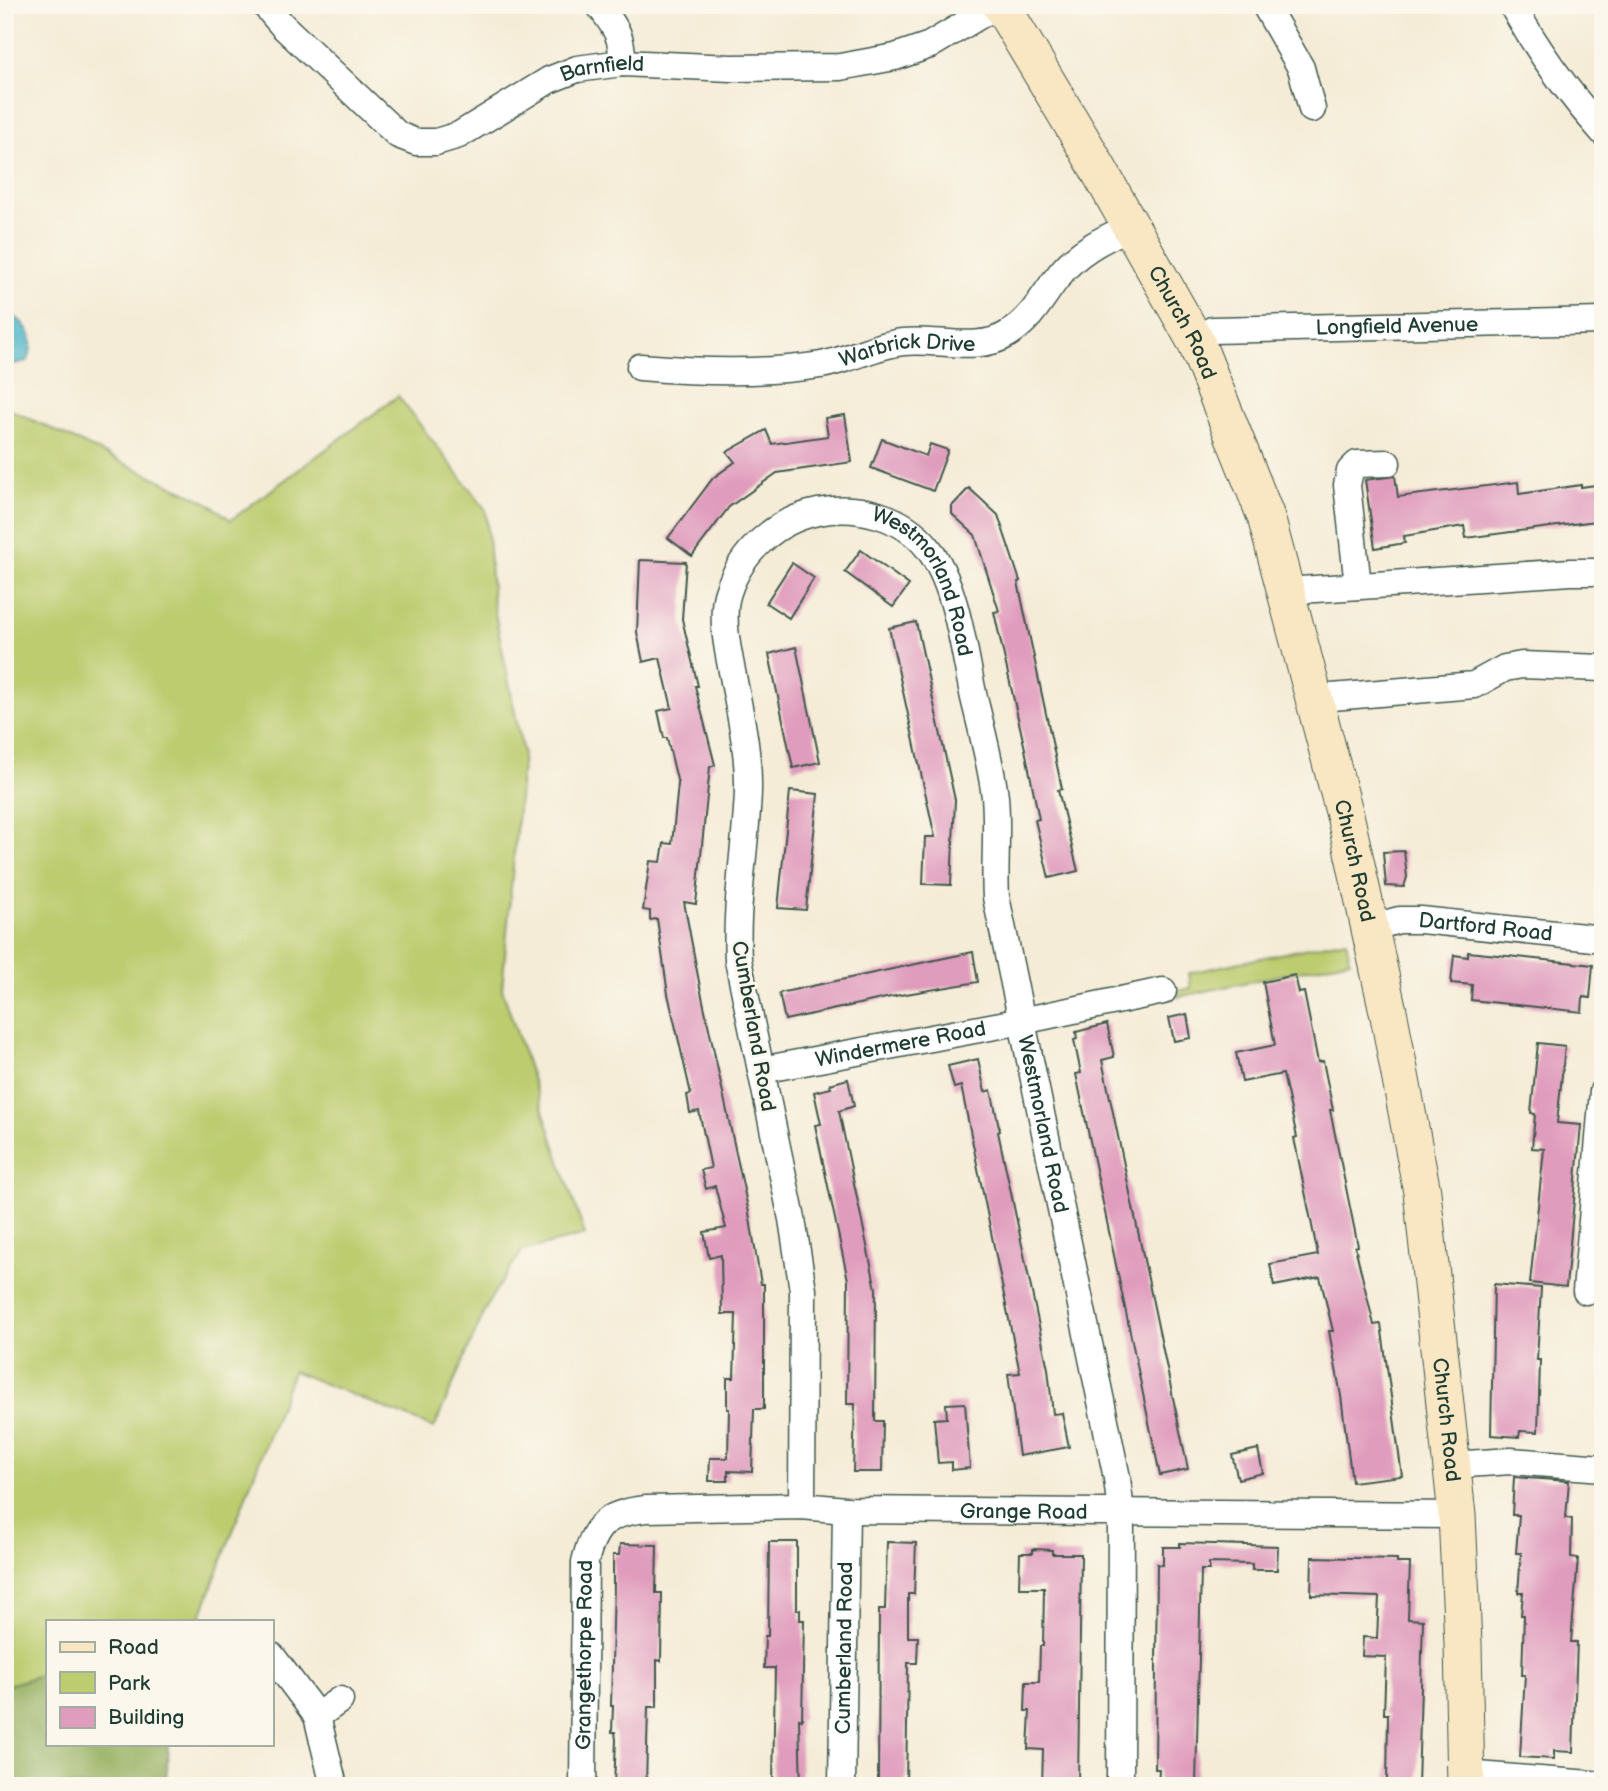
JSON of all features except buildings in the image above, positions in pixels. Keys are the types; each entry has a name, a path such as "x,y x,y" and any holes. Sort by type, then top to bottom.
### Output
{"main road":[{"name":"Church Road","path":"999,5 1087,149 1196,342 1266,517 1346,819 1422,1192 1457,1515 1466,1780"}],"street":[{"name":"Barnfield","path":"265,5 283,26 398,135 416,142 436,142 459,135 549,80 577,69 622,63 731,68 840,67 895,57 930,45 999,5"},
{"path":"599,5 617,29 623,45 622,63"},
{"path":"1265,5 1301,68 1312,109"},
{"path":"1523,9 1545,60 1574,100 1603,132"},
{"name":"Warbrick Drive","path":"635,366 736,373 821,365 901,342 987,343 1006,336 1022,324 1038,308 1056,279 1073,259 1095,244 1130,227"},
{"name":"Longfield Avenue","path":"1196,342 1212,330 1603,321"},
{"path":"1359,586 1347,485 1350,471 1357,464 1387,463"},
{"name":"Cumberland Road","path":"802,1506 803,1290 792,1219 738,960 736,923 748,792 748,764 726,643 727,596 736,571 755,545 780,526 804,515 827,510 863,511"},
{"name":"Westmorland Road","path":"863,511 909,528 928,548 940,569 950,596 992,778 996,821 996,897 1113,1456 1121,1513 1120,1786"},
{"path":"1285,591 1603,572"},
{"path":"1315,702 1332,697 1474,685 1504,668 1522,665 1603,667"},
{"name":"Dartford Road","path":"1370,928 1399,920 1421,920 1603,939"},
{"name":"Windermere Road","path":"761,1070 1022,1021 1163,990"},
{"path":"1586,1291 1603,1090"},
{"path":"1452,1465 1511,1461 1603,1468"},
{"name":"Grange Road","path":"598,1527 624,1511 646,1508 802,1506 846,1510 1457,1515"},
{"name":"Cumberland Road","path":"842,1786 846,1510"},
{"name":"Grangethorpe Road","path":"583,1786 585,1562 598,1527"},
{"path":"273,1657 317,1716 334,1786"},
{"path":"317,1716 340,1700"},
{"path":"1466,1780 1603,1785"}],"green space":[{"path":"398,396 486,510 493,603 523,753 502,989 585,1235 522,1251 489,1301 434,1428 293,1371 199,1620 46,1620 46,1673 5,1686 5,407 207,502 231,520"},
{"path":"1346,940 1350,960 1178,997 1177,991 1191,988 1189,973"},
{"path":"46,1673 46,1746 168,1746 166,1786 5,1786 5,1686"}],"water":[{"path":"5,310 28,331 31,344 28,361 14,364 5,361"}]}
